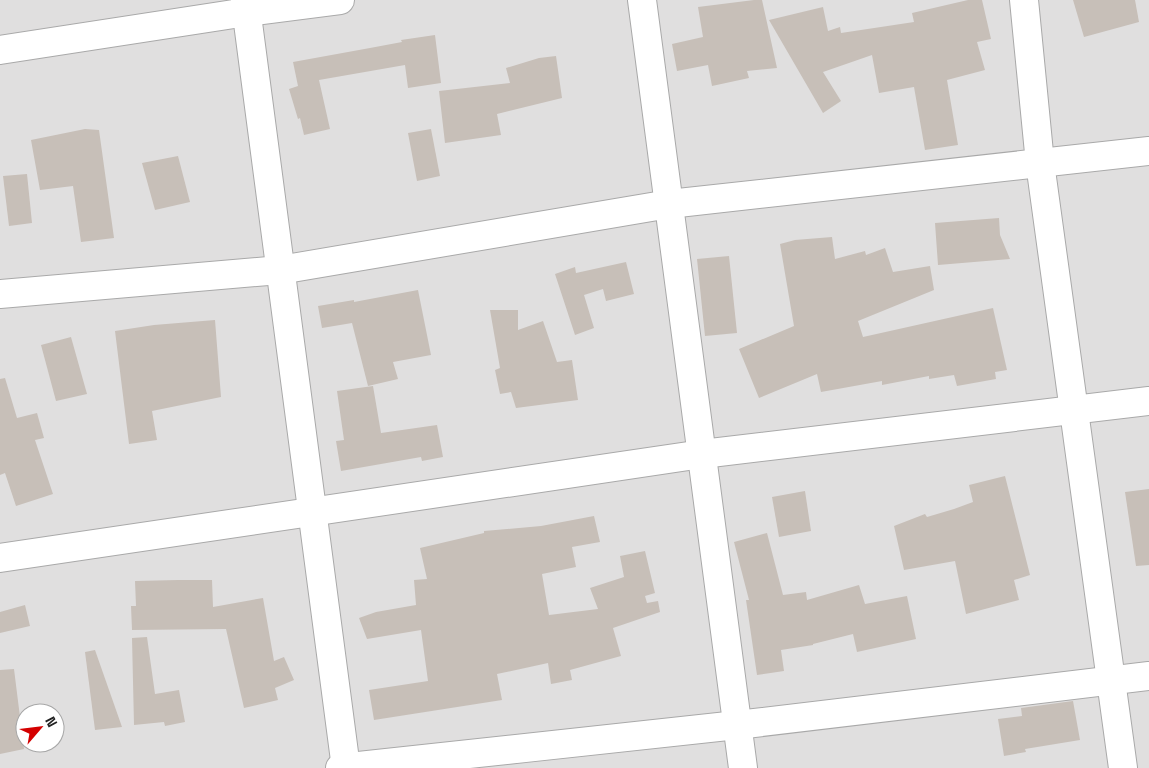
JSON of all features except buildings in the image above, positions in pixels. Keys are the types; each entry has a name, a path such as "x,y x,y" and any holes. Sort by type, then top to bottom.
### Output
{"street":[{"path":"0,50 246,6 340,0"},
{"path":"642,0 743,768"},
{"path":"1024,0 1040,163 1123,768"},
{"path":"246,6 344,768 738,725 1149,676"},
{"path":"0,294 280,270 669,204 1149,151"},
{"path":"0,558 702,454 1149,401"}],"shaded area":[{"path":"0,0 1149,0 1149,768 0,768"}]}
